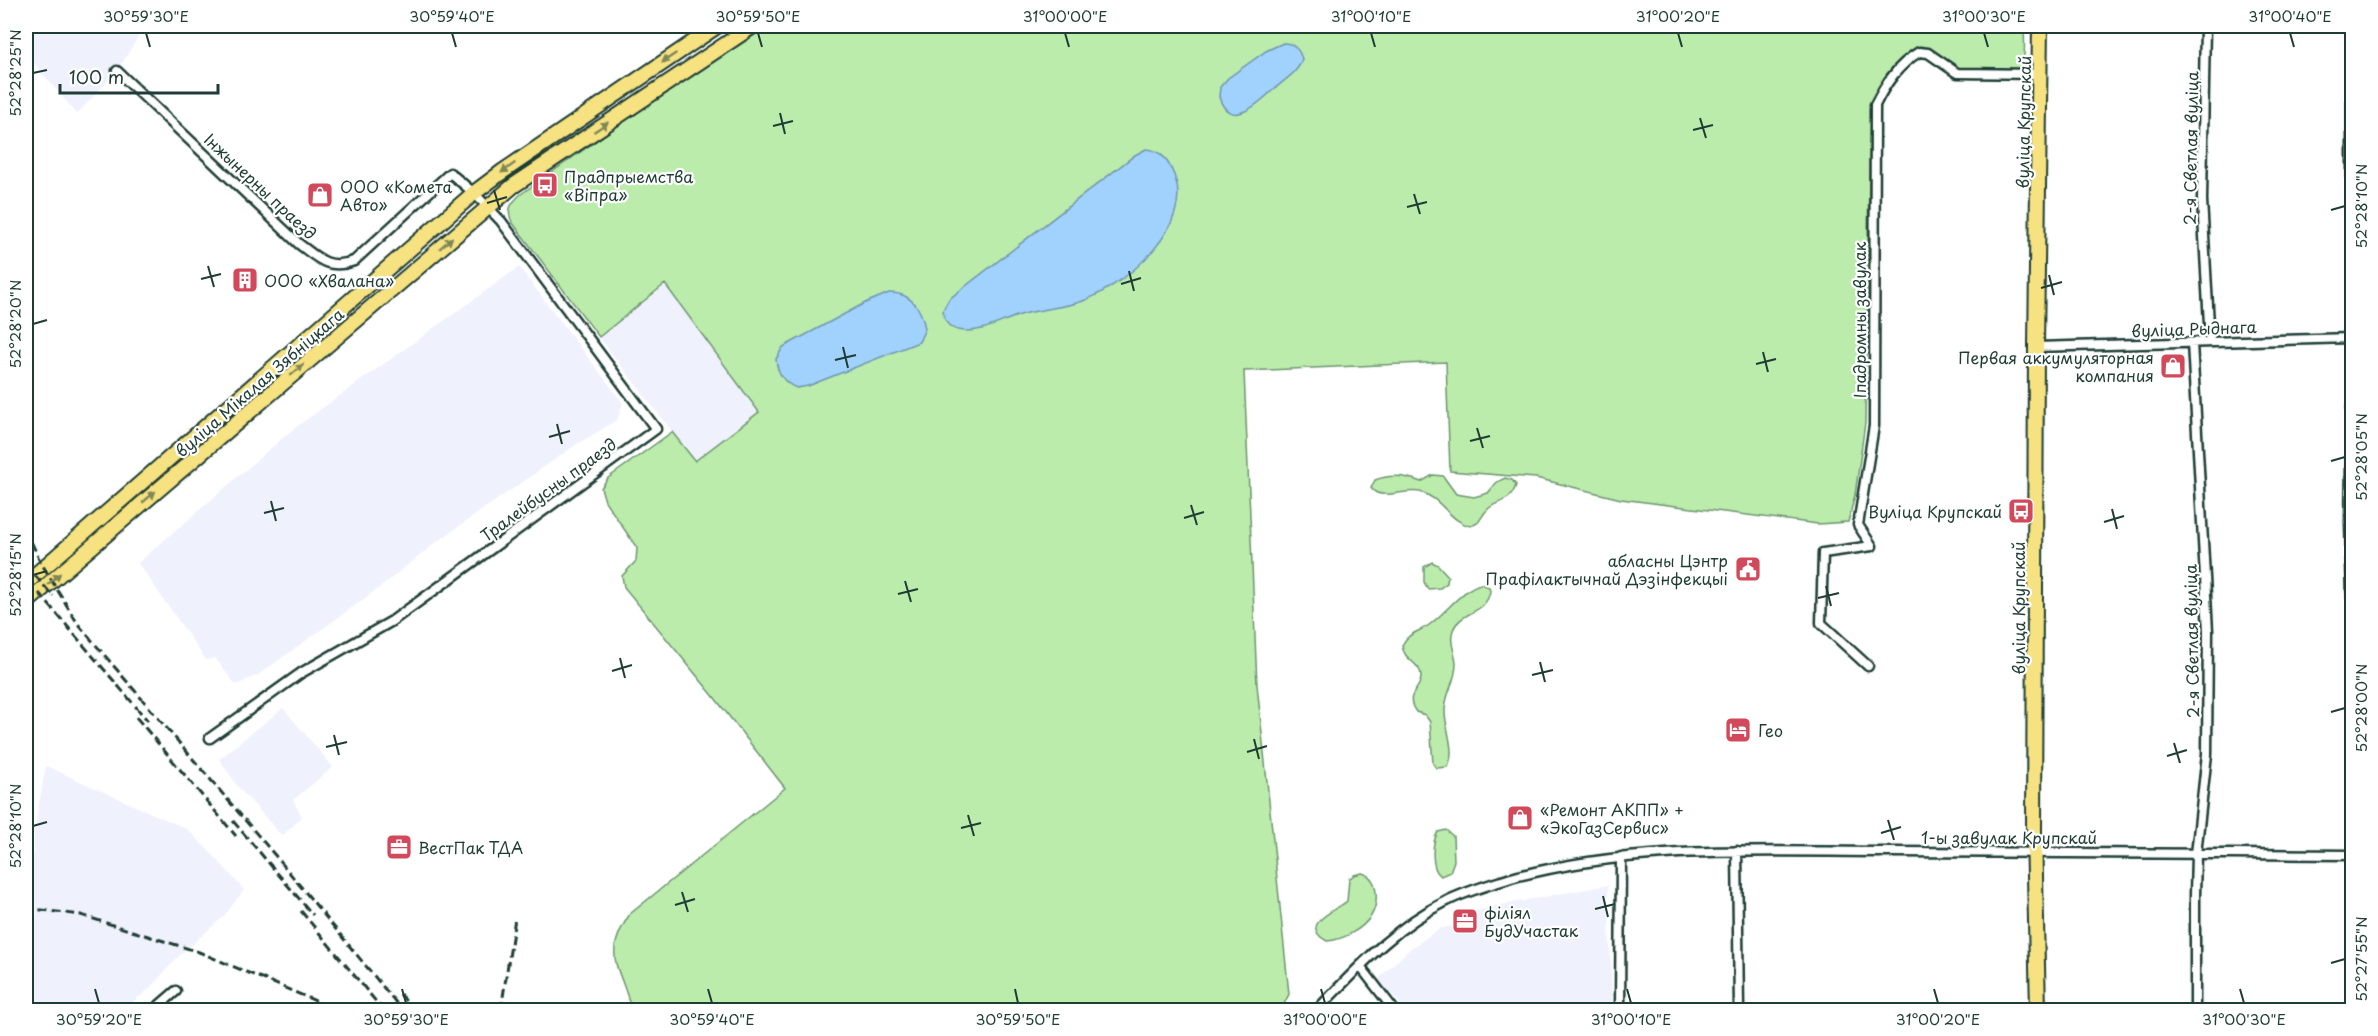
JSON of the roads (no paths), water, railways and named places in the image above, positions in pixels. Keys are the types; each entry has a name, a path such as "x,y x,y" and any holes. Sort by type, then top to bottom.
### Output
{"main road":[{"name":"вуліца Мікалая Зябніцкага","path":"26,583 474,193 717,26"},
{"name":"вуліца Мікалая Зябніцкага","path":"26,603 488,207 535,170 753,26"},
{"name":"вуліца Крупскай","path":"2038,1011 2034,851 2040,26"}],"street":[{"name":"2-я Светлая вуліца","path":"2205,26 2202,200 2210,342"},
{"path":"2352,26 2352,222"},
{"name":"Іпадромны завулак","path":"1868,666 1821,623 1823,553 1872,546 1858,525 1874,426 1875,105 1888,81 1908,59 1919,52 1928,53 1957,73 2040,74"},
{"name":"Інжынерны праезд","path":"117,70 299,244 325,263 341,265 354,261 450,173 474,193"},
{"name":"Тралейбусны праезд","path":"210,738 301,673 392,621 656,429 501,220 474,193"},
{"name":"вуліца Рыднага","path":"2036,347 2352,338"},
{"name":"2-я Светлая вуліца","path":"2192,343 2208,631 2207,754 2196,854 2194,1011"},
{"path":"2352,406 2350,522 2352,598"},
{"path":"1737,851 1739,1011"},
{"name":"1-ы завулак Крупскай","path":"1317,1011 1360,966 1409,923 1445,902 1464,893 1556,867 1621,857 1737,851 2034,851 2352,855"},
{"path":"1620,1011 1621,857"},
{"path":"1360,966 1395,1011"},
{"path":"154,1011 176,991"}],"water":[{"path":"1283,43 1293,45 1301,55 1300,64 1294,72 1261,101 1245,111 1230,112 1224,107 1219,97 1220,87 1228,78 1266,51"},
{"path":"1146,149 1160,154 1167,161 1174,175 1178,194 1175,214 1166,233 1136,268 1118,282 1083,301 1020,315 974,331 958,330 949,325 943,310 949,299 1135,155"},
{"path":"889,293 903,295 918,309 925,329 919,342 808,386 797,388 785,380 780,373 776,359 783,347 865,303"}],"railway":[{"path":"26,530 40,561 78,624 279,860 402,1010"},
{"path":"26,565 53,596"},
{"path":"39,593 148,721"},
{"path":"136,717 236,836"},
{"path":"233,821 313,915"},
{"path":"26,908 81,915 199,952 337,1010"},
{"path":"301,911 383,1010"},
{"path":"501,1010 515,918"},
{"path":"400,994 413,1010"}],"place":[{"name":"Прадпрыемства «Віпра»","path":"545,185"},
{"name":"ООО «Комета Авто»","path":"320,195"},
{"name":"ООО «Хвалана»","path":"245,280"},
{"name":"Первая аккумуляторная компания","path":"2173,366"},
{"name":"Вуліца Крупскай","path":"2021,511"},
{"name":"абласны Цэнтр Прафілактычнай Дэзінфекцыі","path":"1748,569"},
{"name":"Гео","path":"1738,730"},
{"name":"«Ремонт АКПП» + «ЭкоГазСервис»","path":"1520,818"},
{"name":"ВестПак ТДА","path":"399,847"},
{"name":"філіял БудУчастак","path":"1465,921"}]}
